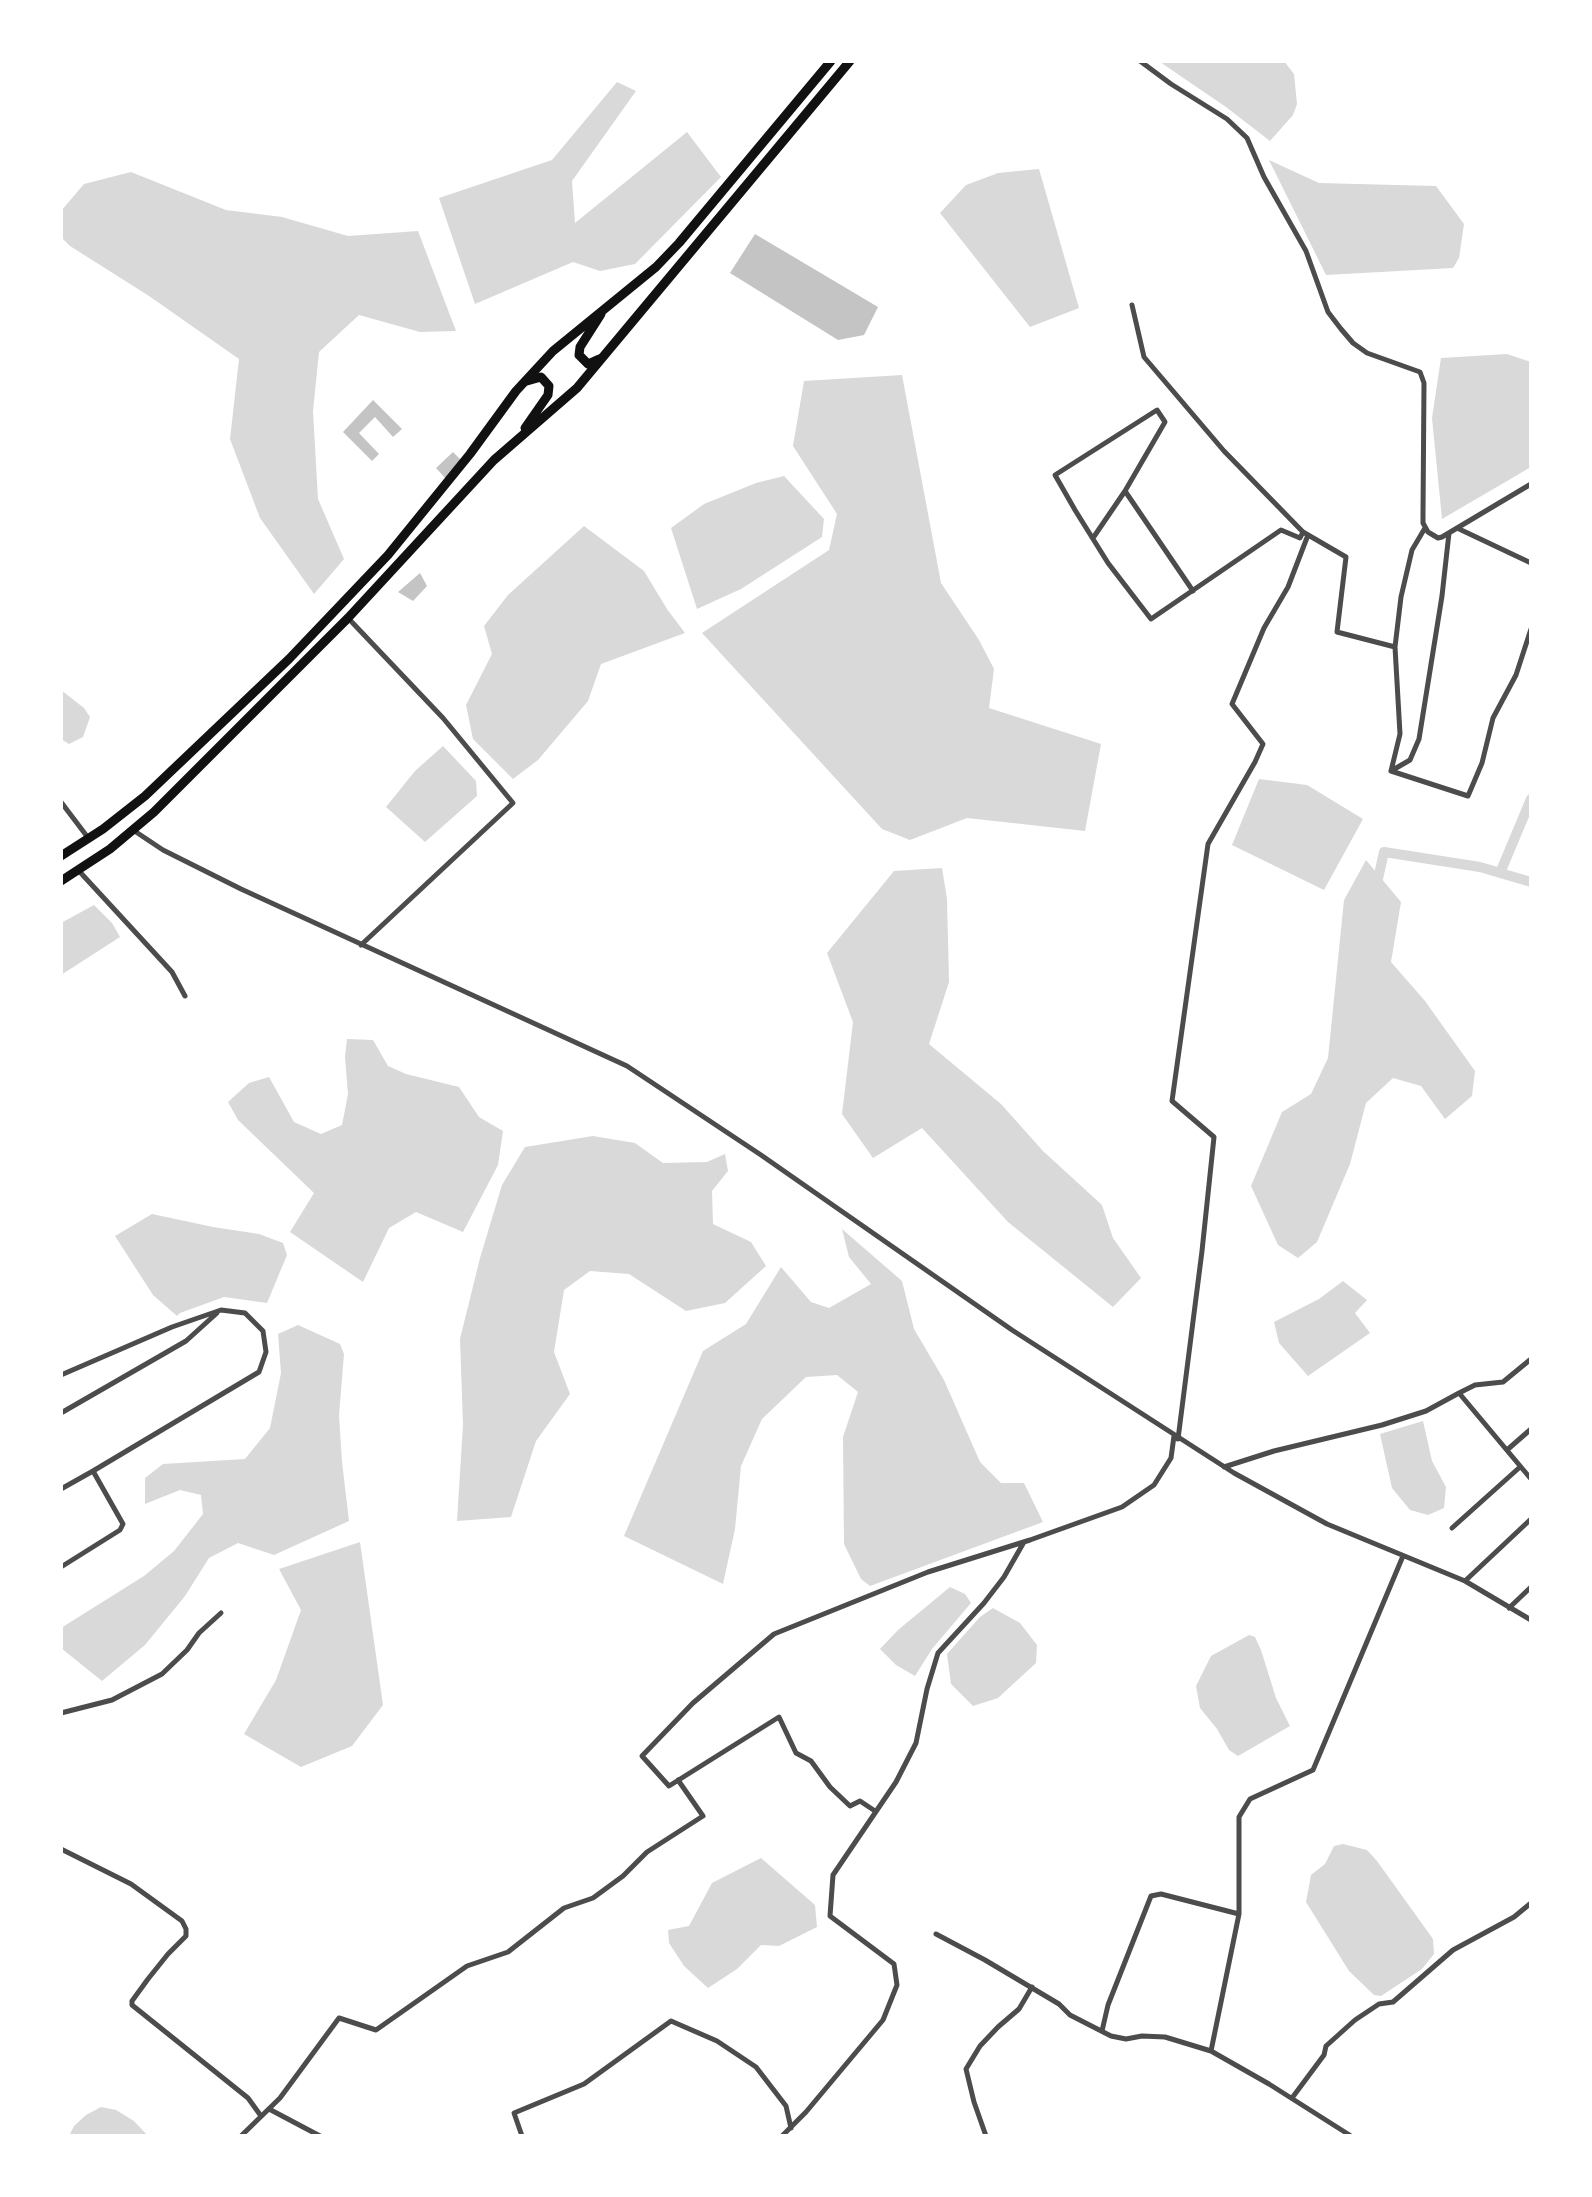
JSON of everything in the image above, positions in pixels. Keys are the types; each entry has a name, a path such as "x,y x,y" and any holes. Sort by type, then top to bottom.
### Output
{"highway":[{"path":"61,856 89,839 145,796 289,659 388,555 525,381 553,351 656,267 679,243 831,61"},
{"path":"61,881 79,871 133,830 186,781 348,618 517,439 561,404 606,354 850,61"},
{"path":"606,354 588,364 579,355 580,347 608,304"},
{"path":"517,439 548,395 549,386 541,377 525,381"}],"street":[{"path":"1140,61 1227,119 1247,138 1268,186 1306,251 1328,312 1347,336 1367,353 1420,372 1424,383 1425,528 1412,550 1401,597 1395,646 1400,734 1391,771"},
{"path":"1132,305 1144,357 1224,451 1306,533 1346,557 1337,632 1395,646"},
{"path":"1093,538 1125,491 1165,422 1157,410 1055,475 1093,538 1151,619 1281,530 1300,538 1306,533"},
{"path":"1425,528 1437,538 1531,484"},
{"path":"1125,491 1192,590"},
{"path":"1458,528 1531,562"},
{"path":"874,1811 860,1801 850,1806 830,1787 811,1761 796,1753 779,1717 668,1786 642,1756 693,1703 774,1634 928,1572 1122,1507 1154,1485 1171,1458 1202,1251 1214,1137 1172,1101 1208,844 1263,744 1232,704 1264,628 1288,587 1306,533"},
{"path":"1391,771 1410,760 1419,739 1442,596 1448,533"},
{"path":"348,618 443,718 513,803 361,945"},
{"path":"1391,771 1468,796 1482,763 1493,718 1516,675 1531,629"},
{"path":"61,802 89,839"},
{"path":"133,830 175,857 641,1074 990,1315 1224,1467 1327,1524 1465,1581 1531,1620"},
{"path":"79,871 172,972 185,996"},
{"path":"61,1375 172,1327 221,1310 245,1313 263,1331 266,1352 259,1372 63,1488 61,1479"},
{"path":"61,1413 186,1341 221,1310"},
{"path":"1224,1467 1274,1451 1382,1426 1426,1411 1475,1385 1503,1382 1531,1359"},
{"path":"1459,1393 1531,1479"},
{"path":"1507,1450 1531,1429"},
{"path":"1451,1528 1520,1467"},
{"path":"61,1567 120,1530 123,1524 93,1471"},
{"path":"1465,1581 1531,1519"},
{"path":"782,2136 806,2112 883,2020 897,1984 894,1964 830,1916 833,1875 896,1782 916,1743 927,1689 938,1653 984,1603 1024,1542"},
{"path":"1212,2051 1239,1914 1239,1817 1250,1799 1313,1770 1403,1556"},
{"path":"1508,1608 1531,1587"},
{"path":"61,1713 112,1700 162,1674 221,1613"},
{"path":"243,2135 311,2059 339,2018 376,2030 467,1966 508,1952 564,1908 593,1898 647,1852 703,1816 678,1780"},
{"path":"61,1849 131,1884 182,1921 186,1936 154,1971 132,2001 132,2005 248,2098 261,2116"},
{"path":"1102,2031 1108,2006 1151,1896 1161,1894 1239,1914"},
{"path":"1292,2098 1324,2055 1326,2046 1355,2020 1379,2004 1393,2002 1453,1950 1514,1917 1531,1903"},
{"path":"936,1934 1032,1987 1059,2004 1070,2015 1111,2036 1126,2039 1142,2036 1165,2037 1212,2051 1351,2136"},
{"path":"986,2136 974,2102 967,2069 980,2046 1019,2009 1032,1987"},
{"path":"522,2136 514,2113 584,2084 671,2021 717,2041 756,2067 786,2106 791,2128"},
{"path":"269,2109 320,2136"}],"shaded area":[{"path":"1284,61 1294,74 1297,104 1293,115 1270,141 1160,62"},
{"path":"617,82 636,91 572,181 575,223 687,132 721,177 635,264 600,271 573,262 475,304 439,198 552,160"},
{"path":"1269,160 1319,183 1436,186 1464,224 1459,258 1453,268 1326,275"},
{"path":"1039,169 1079,308 1030,327 940,213 966,185 998,173"},
{"path":"131,172 226,210 282,217 348,236 418,231 456,331 420,332 359,315 319,352 313,411 318,499 344,559 314,594 260,518 230,439 239,359 149,296 70,246 61,237 61,211 84,184"},
{"path":"1507,354 1531,362 1531,467 1442,519 1432,418 1441,358"},
{"path":"902,375 941,583 979,640 994,669 989,708 1101,744 1085,831 967,818 910,840 882,829 702,633 829,550 837,514 793,446 804,381"},
{"path":"784,476 824,519 822,537 741,589 697,609 671,528 704,504 756,483"},
{"path":"584,526 644,571 685,633 601,664 588,701 538,760 513,779 473,739 466,705 492,654 484,626 508,595"},
{"path":"61,690 84,708 90,717 83,737 69,744 61,739"},
{"path":"443,746 476,781 477,796 425,842 386,807 415,771"},
{"path":"1259,779 1307,785 1363,819 1324,890 1232,845"},
{"path":"1366,860 1401,902 1391,962 1425,1001 1475,1071 1472,1096 1445,1119 1421,1086 1393,1078 1366,1103 1350,1164 1317,1242 1298,1258 1278,1245 1251,1186 1282,1112 1311,1094 1328,1058 1344,900"},
{"path":"942,868 947,899 949,982 929,1044 1001,1104 1043,1151 1102,1205 1113,1238 1141,1278 1113,1307 1008,1222 922,1128 873,1158 842,1114 853,1022 827,953 894,871"},
{"path":"94,905 112,923 120,937 61,975 61,923"},
{"path":"347,1039 373,1040 388,1066 406,1074 459,1087 479,1117 503,1131 498,1165 463,1232 416,1212 389,1228 363,1282 290,1232 314,1193 238,1120 228,1102 249,1083 269,1077 294,1122 321,1134 342,1125 348,1094 345,1057"},
{"path":"593,1136 635,1143 663,1163 707,1162 725,1154 728,1171 712,1191 713,1224 751,1242 766,1266 725,1303 686,1311 629,1274 590,1271 564,1290 554,1352 570,1394 536,1441 511,1517 457,1521 463,1425 460,1339 502,1185 525,1147"},
{"path":"152,1214 259,1234 283,1243 287,1255 267,1303 224,1297 177,1316 153,1295 115,1236"},
{"path":"842,1229 902,1281 914,1329 944,1380 980,1462 1001,1483 1024,1483 1043,1522 870,1586 861,1579 844,1544 843,1437 858,1392 837,1375 806,1377 762,1419 741,1466 735,1529 723,1584 624,1536 703,1351 746,1324 781,1267 811,1302 829,1308 871,1284 849,1257"},
{"path":"1343,1281 1367,1300 1355,1313 1370,1333 1308,1376 1279,1343 1274,1322 1319,1299"},
{"path":"298,1325 340,1344 344,1354 339,1415 349,1521 274,1555 238,1543 209,1558 185,1596 145,1645 102,1681 61,1648 61,1628 144,1576 174,1551 203,1514 201,1495 180,1490 145,1504 145,1478 163,1464 245,1459 270,1428 281,1373 278,1334"},
{"path":"1423,1421 1432,1461 1446,1487 1444,1508 1428,1515 1410,1510 1392,1488 1380,1434"},
{"path":"360,1542 383,1705 352,1746 301,1767 244,1734 276,1680 301,1610 279,1569"},
{"path":"950,1587 965,1594 971,1603 932,1649 915,1676 896,1665 880,1649 898,1630"},
{"path":"993,1608 1020,1623 1037,1645 1036,1663 998,1698 973,1706 951,1684 947,1654 980,1617"},
{"path":"1249,1635 1255,1637 1261,1650 1276,1698 1290,1726 1238,1756 1229,1750 1200,1708 1196,1686 1211,1656"},
{"path":"1343,1844 1367,1850 1433,1939 1434,1954 1422,1969 1381,1996 1374,1995 1349,1971 1306,1902 1311,1875 1325,1864 1334,1846"},
{"path":"761,1858 815,1905 817,1927 779,1946 761,1945 737,1969 708,1988 684,1966 669,1943 668,1930 689,1926 712,1883"},
{"path":"101,2107 116,2110 134,2121 148,2136 69,2136 74,2126 86,2115"}],"building":[{"path":"755,234 878,307 864,335 838,340 730,273"},
{"path":"373,400 402,429 393,437 375,417 359,433 379,454 372,461 343,432"},
{"path":"453,452 463,462 446,479 436,468"},
{"path":"420,573 427,586 413,601 398,592"}],"waterway":[{"path":"1500,873 1531,799"},
{"path":"1376,888 1384,852 1480,867 1531,882"}]}
